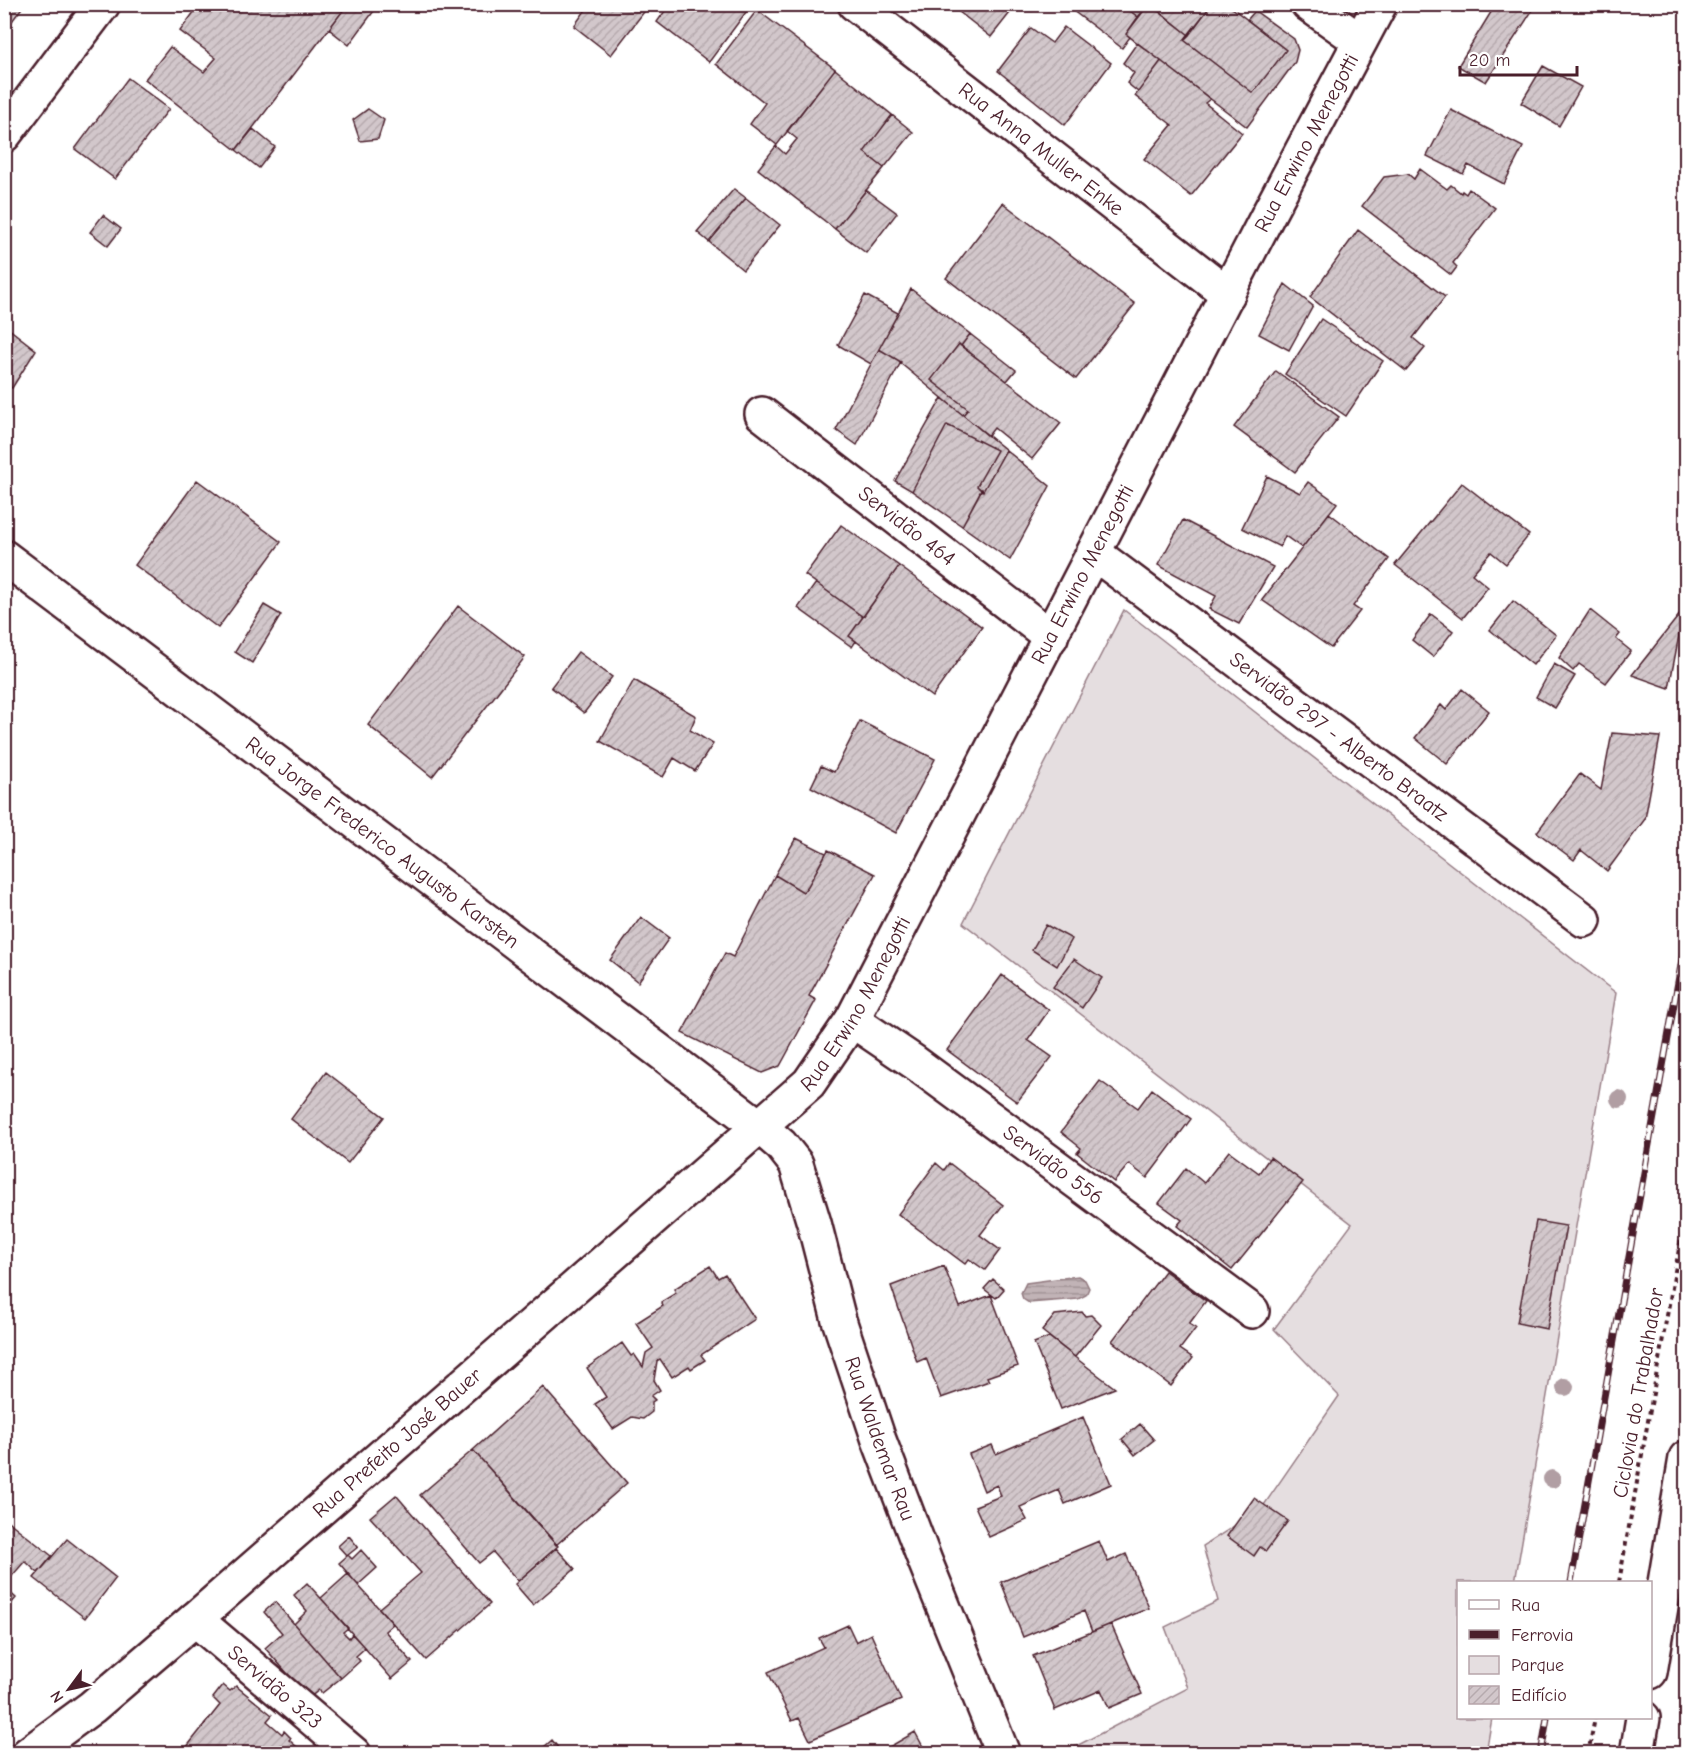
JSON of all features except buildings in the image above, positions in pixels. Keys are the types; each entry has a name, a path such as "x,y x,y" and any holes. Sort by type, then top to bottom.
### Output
{"street":[{"path":"4,135 103,4"},
{"name":"Rua Anna Muller Enke","path":"855,4 1228,294"},
{"path":"1308,4 1360,41"},
{"name":"Rua Erwino Menegotti","path":"760,1127 809,1083 852,1020 1380,4"},
{"name":"Servidão 464","path":"762,414 1050,637"},
{"name":"Servidão 297 - Alberto Braatz","path":"1094,553 1584,920"},
{"name":"Rua Jorge Frederico Augusto Karsten","path":"4,557 760,1127"},
{"name":"Servidão 556","path":"852,1020 914,1062 1252,1311"},
{"name":"Rua Prefeito José Bauer","path":"28,1754 92,1707 195,1619 760,1127"},
{"name":"Rua Waldemar Rau","path":"760,1127 781,1145 796,1164 839,1320 879,1440 1003,1754"},
{"path":"1652,1660 1686,1458"},
{"name":"Servidão 323","path":"195,1619 354,1754"},
{"path":"1637,1754 1643,1719"}],"path":[{"name":"Ciclovia do Trabalhador","path":"1619,1581 1686,1210"},
{"path":"1588,1754 1594,1719"}],"green space":[{"path":"1124,610 1616,993 1515,1581 1457,1581 1457,1719 1492,1719 1486,1753 1063,1753 1188,1688 1165,1627 1218,1601 1203,1546 1262,1508 1339,1396 1274,1329 1352,1224 963,923"}],"shaded area":[{"path":"1078,1276 1085,1280 1089,1288 1086,1295 1078,1299 1029,1303 1023,1299 1021,1293 1026,1283"}],"railway":[{"path":"1571,1581 1686,937"},
{"path":"1541,1754 1547,1719"}]}
